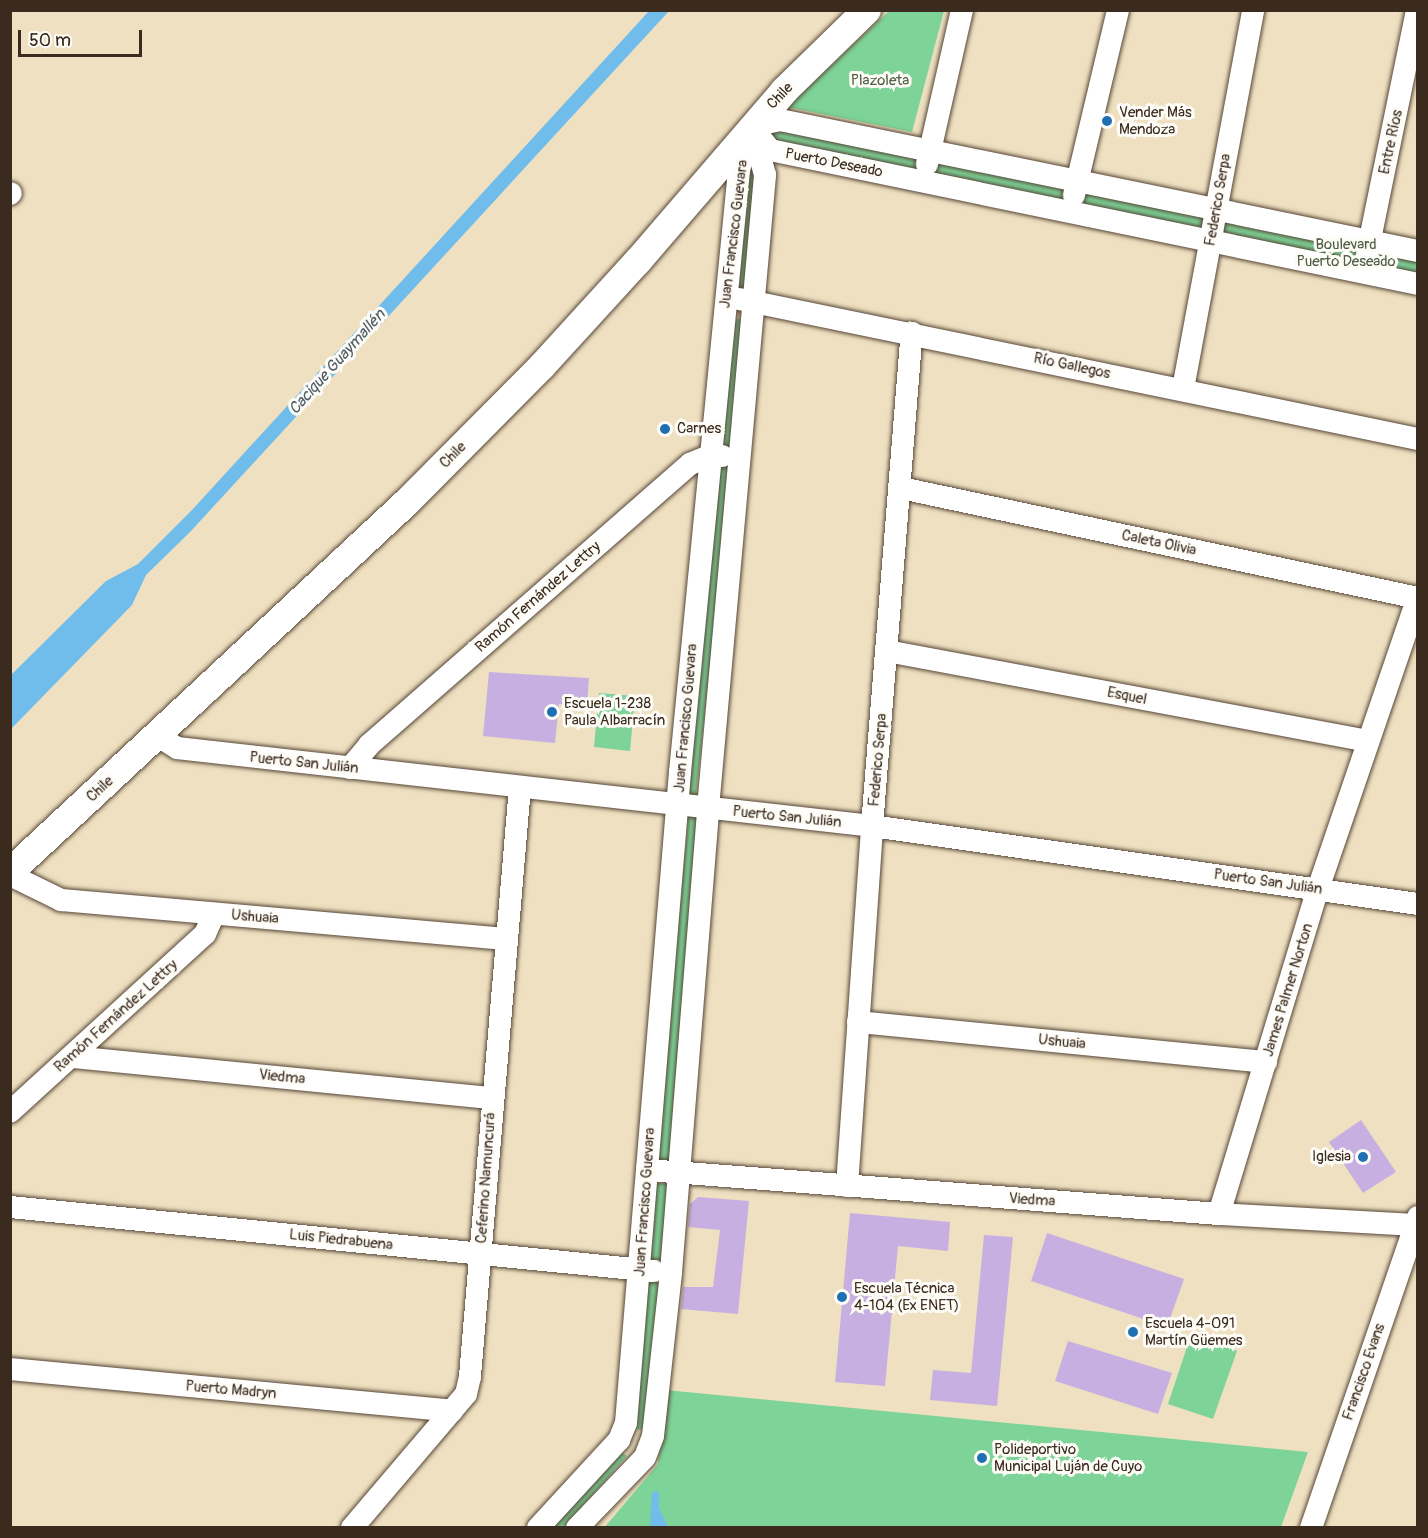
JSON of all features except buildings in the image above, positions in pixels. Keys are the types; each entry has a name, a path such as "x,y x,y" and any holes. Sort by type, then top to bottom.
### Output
{"main road":[{"name":"Chile","path":"10,874 408,501 542,366 638,261 752,126 867,10"}],"street":[{"path":"923,181 962,10"},
{"path":"1070,211 1119,10"},
{"name":"Federico Serpa","path":"1183,389 1253,10"},
{"name":"Entre Ríos","path":"1363,273 1417,10"},
{"name":"Puerto Deseado","path":"1418,251 780,120 752,126 770,150 1418,284"},
{"name":"Juan Francisco Guevara","path":"538,1527 619,1440 626,1423 678,805 726,297 739,170 752,126"},
{"name":"Juan Francisco Guevara","path":"577,1527 645,1457 653,1436 680,1172 708,808 765,175 752,126"},
{"name":"Río Gallegos","path":"726,297 912,333 1418,439"},
{"name":"Federico Serpa","path":"847,1186 872,826 912,333"},
{"path":"711,455 740,457"},
{"name":"Ramón Fernández Lettry","path":"350,768 369,745 672,479 690,464 711,455"},
{"name":"Caleta Olivia","path":"901,488 1417,597"},
{"name":"James Palmer Norton","path":"1220,1214 1318,889 1417,597"},
{"name":"Esquel","path":"887,651 1368,741"},
{"name":"Puerto San Julián","path":"158,736 177,748 872,826 1418,904"},
{"name":"Ceferino Namuncurá","path":"352,1527 466,1394 470,1376 481,1254 492,1098 520,787"},
{"name":"Ushuaia","path":"10,874 61,900 506,939"},
{"name":"Ramón Fernández Lettry","path":"10,1112 205,934 214,914"},
{"name":"Ushuaia","path":"858,1022 1266,1062"},
{"name":"Viedma","path":"72,1057 492,1098"},
{"name":"Viedma","path":"647,1170 1220,1214 1417,1222"},
{"name":"Luis Piedrabuena","path":"10,1207 671,1272"},
{"name":"Francisco Evans","path":"1311,1527 1417,1222"},
{"name":"Puerto Madryn","path":"10,1369 452,1411"},
{"path":"619,1440 645,1457"}],"green space":[{"name":"Plazoleta","path":"889,11 944,11 912,132 787,107"},
{"name":"Boulevard Puerto Deseado","path":"752,126 1417,251 1417,284 770,150"},
{"path":"743,173 758,174 749,300 732,299"},
{"path":"725,319 747,319 736,454 712,452"},
{"path":"711,465 733,466 695,801 680,801"},
{"path":"599,693 635,696 630,751 594,747"},
{"path":"689,810 703,811 671,1166 656,1165"},
{"path":"655,1183 669,1184 661,1263 647,1261"},
{"path":"647,1281 661,1283 648,1430 634,1429"},
{"path":"1191,1335 1237,1351 1213,1419 1168,1404"},
{"name":"Polideportivo Municipal Luján de Cuyo","path":"665,1390 1308,1452 1281,1527 604,1528 658,1464"},
{"path":"616,1449 627,1456 564,1527 546,1528"}],"water":[{"name":"Cacique Guaymallén","path":"649,11 669,11 190,532 146,575 132,605 11,729 11,675 106,581 138,564 192,510"},
{"path":"652,1492 659,1492 659,1508 668,1527 650,1527"}],"place":[{"name":"Vender Más Mendoza","path":"1107,121"},
{"name":"Carnes","path":"665,429"},
{"name":"Escuela 1-238 Paula Albarracín","path":"552,712"},
{"name":"Iglesia","path":"1363,1157"},
{"name":"Escuela Técnica 4-104 (Ex ENET)","path":"842,1297"},
{"name":"Escuela 4-091 Martín Güemes","path":"1133,1332"},
{"name":"Polideportivo Municipal Luján de Cuyo","path":"982,1458"}]}
